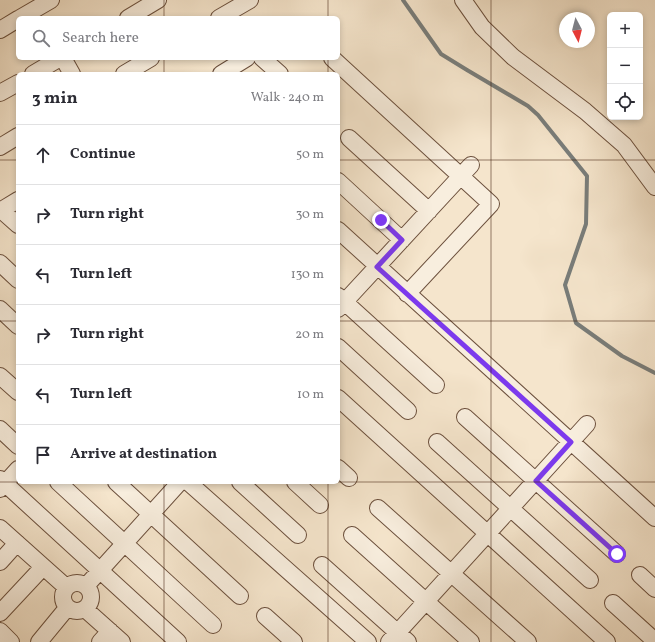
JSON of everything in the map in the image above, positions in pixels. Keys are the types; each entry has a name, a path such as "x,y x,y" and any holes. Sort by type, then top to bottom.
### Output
{"street":[{"path":"24,16 51,0"},
{"path":"131,16 158,0"},
{"path":"222,16 250,0"},
{"path":"463,0 482,27 513,57 585,112 624,145 655,187"},
{"path":"0,30 16,21"},
{"path":"37,72 58,60"},
{"path":"63,60 71,72"},
{"path":"128,72 148,60"},
{"path":"224,72 244,60"},
{"path":"264,60 278,72"},
{"path":"334,60 466,171 491,204 407,294"},
{"path":"0,93 16,84"},
{"path":"0,146 16,137"},
{"path":"349,138 429,211"},
{"path":"436,385 340,302 377,267 466,171"},
{"path":"340,183 402,240"},
{"path":"16,201 1,210 16,223"},
{"path":"340,232 655,518"},
{"path":"0,263 16,278"},
{"path":"0,309 16,324"},
{"path":"340,349 408,411"},
{"path":"0,376 16,390"},
{"path":"340,400 607,642"},
{"path":"465,417 617,554"},
{"path":"322,565 398,639 426,602 587,424"},
{"path":"0,429 16,444"},
{"path":"436,442 590,580"},
{"path":"16,471 2,484 100,570 178,642"},
{"path":"60,484 213,625"},
{"path":"118,484 240,596"},
{"path":"86,586 178,484"},
{"path":"190,484 368,642"},
{"path":"242,484 298,535"},
{"path":"296,484 320,506"},
{"path":"378,508 528,642"},
{"path":"0,528 66,587"},
{"path":"352,535 470,642"},
{"path":"0,562 17,543"},
{"path":"0,614 43,566"},
{"path":"640,575 655,589"},
{"path":"76,583 86,586 91,594 91,598 90,603 85,609 75,611 67,608 62,600 63,591 66,587 70,584 76,583"},
{"path":"613,603 655,641"},
{"path":"39,642 67,608"},
{"path":"85,609 105,636 122,642"},
{"path":"265,616 294,642"},
{"path":"0,631 11,642"}],"waterway":[{"path":"403,0 441,54 528,106 538,115 587,176 586,224 565,285 576,323 622,356 655,373"}],"route":[{"path":"381,220 402,240 377,267 571,442 536,481 617,554"}]}
